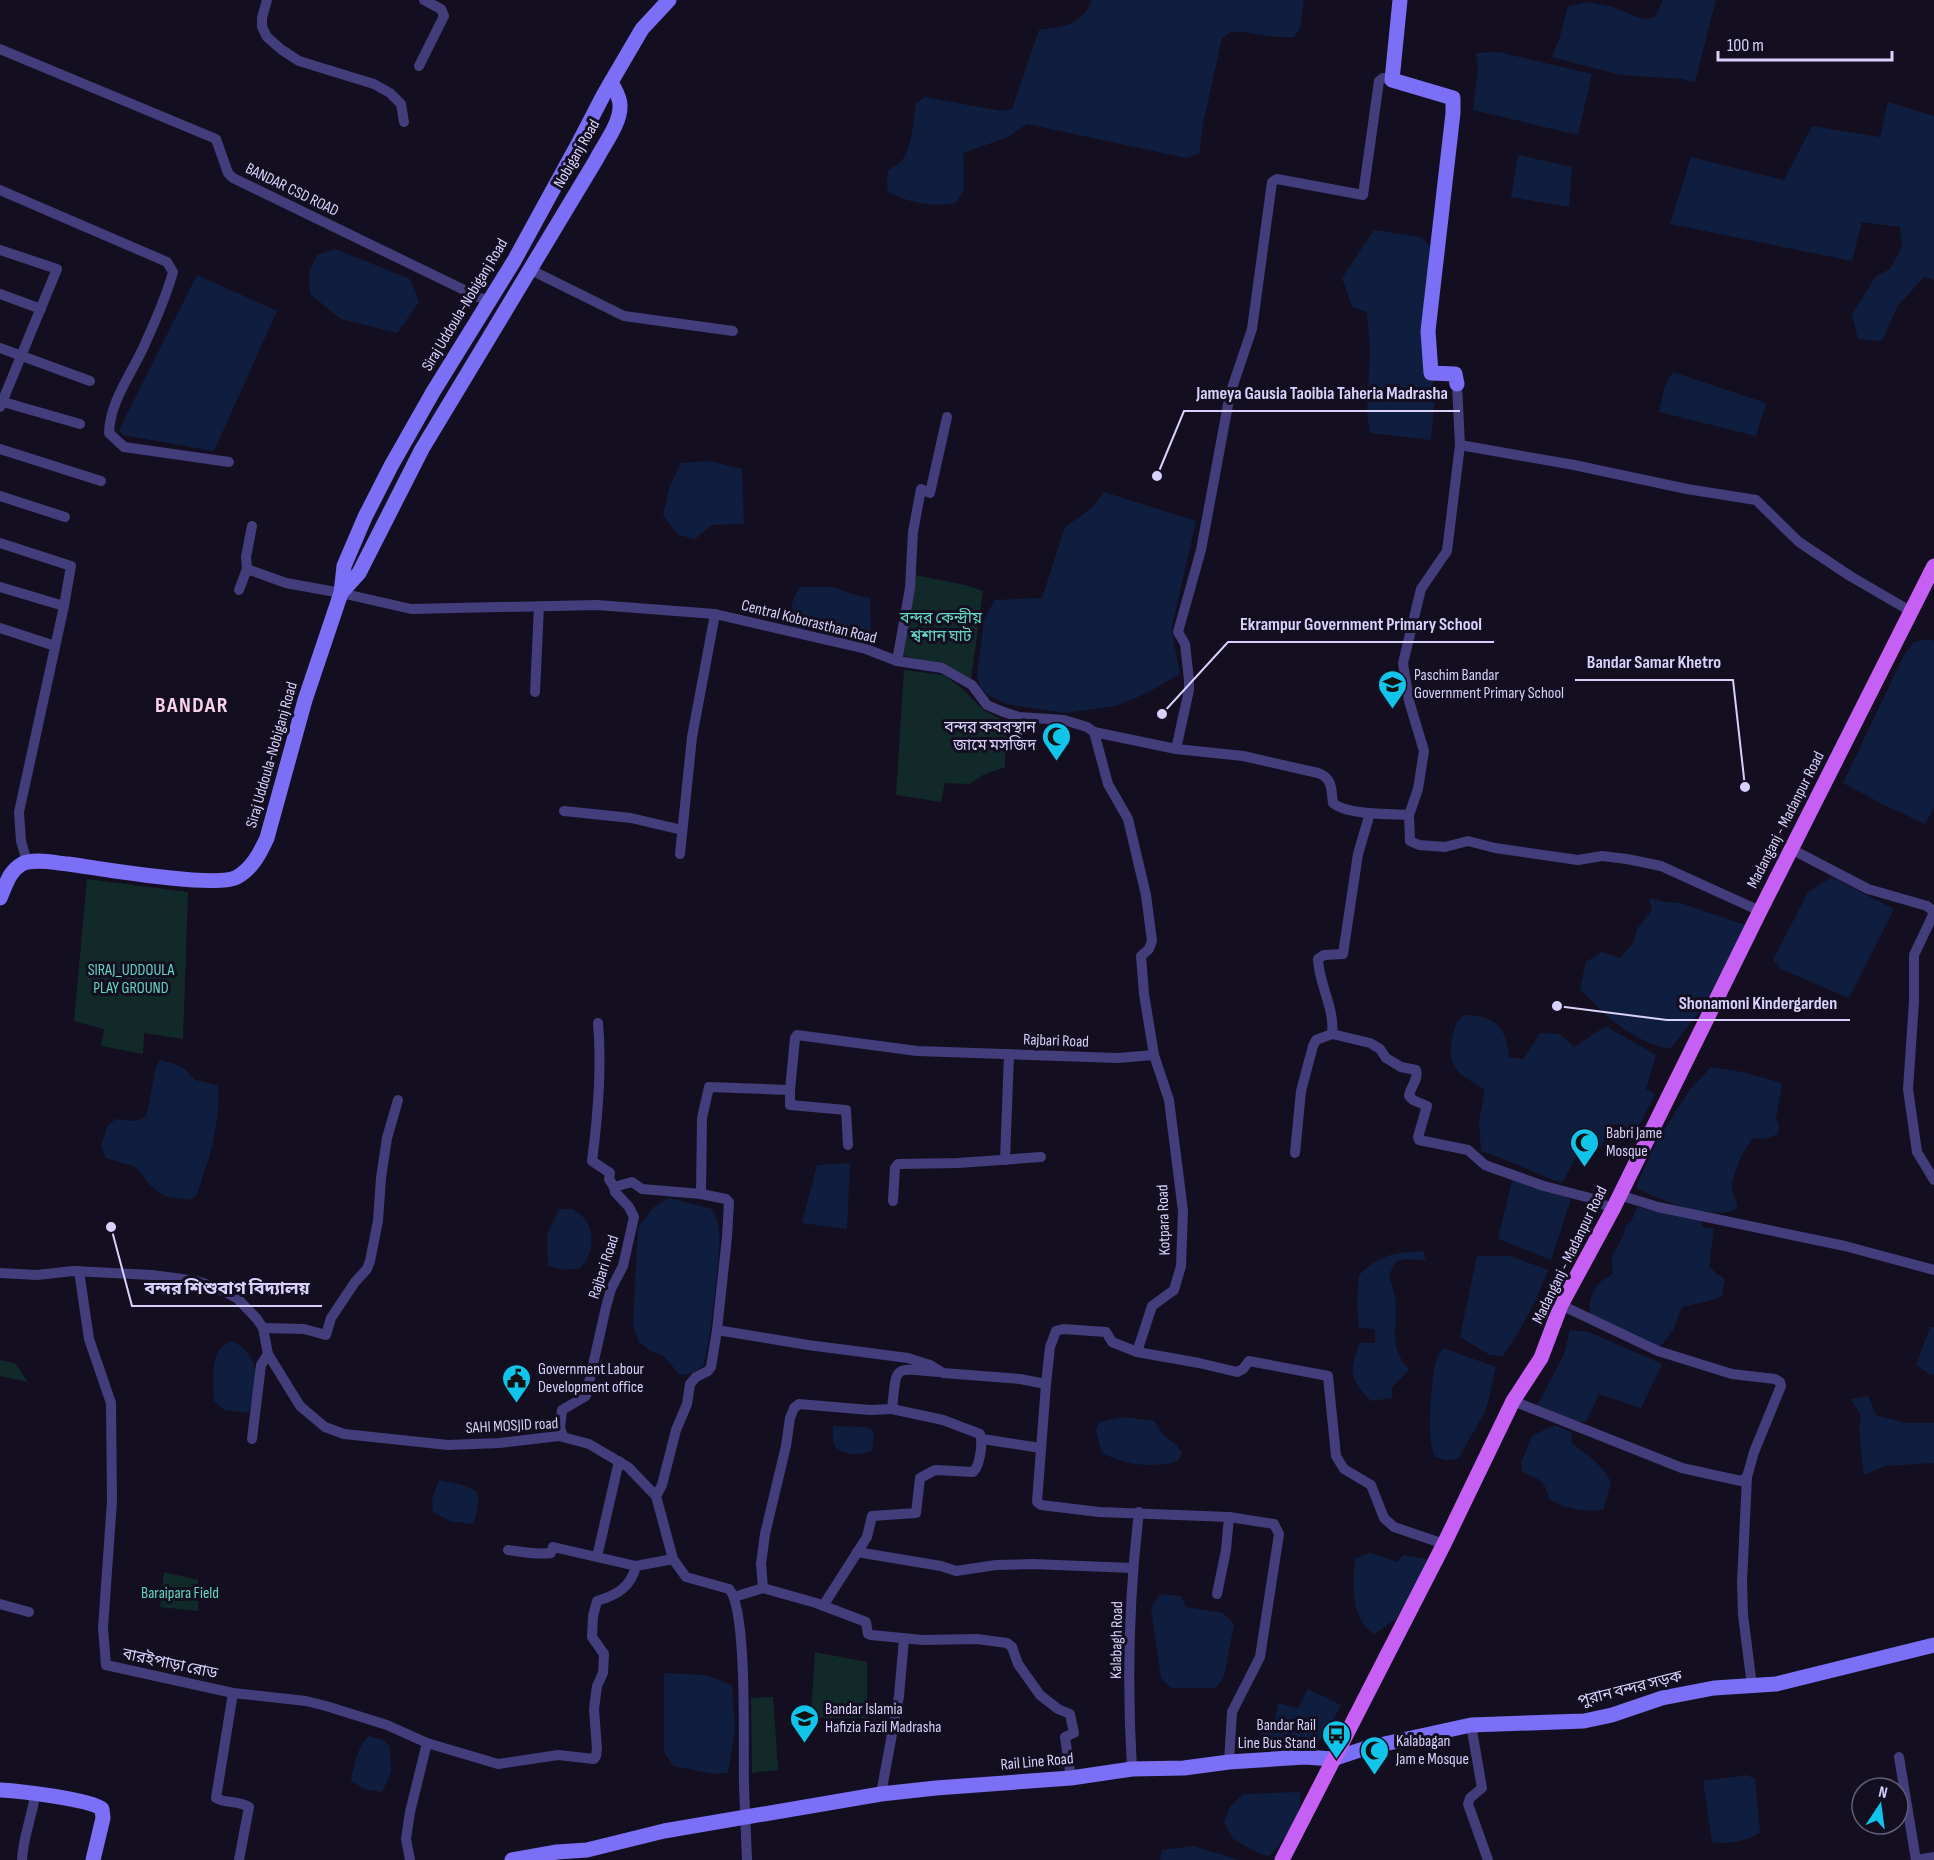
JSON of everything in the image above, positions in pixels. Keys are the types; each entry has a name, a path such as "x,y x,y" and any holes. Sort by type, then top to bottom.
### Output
{"main road":[{"name":"Madanganj - Madanpur Road","path":"1282,1860 1444,1544 1513,1401 1541,1358 1561,1305 1616,1202 1934,566"}],"street":[{"path":"267,0 262,27 267,37 299,61 374,84 390,93 401,104 404,122"},
{"path":"419,66 444,15 441,9 424,0"},
{"name":"Nobiganj Road","path":"547,199 642,29 669,0"},
{"path":"1392,80 1400,0"},
{"name":"BANDAR CSD ROAD","path":"0,50 216,138 228,173 233,178 489,302"},
{"path":"1176,748 1189,690 1185,644 1178,632 1201,550 1230,394 1252,329 1272,182 1277,179 1364,195 1379,81 1383,78 1392,80 1453,98 1428,331 1431,373 1455,374 1460,445 1447,551 1421,589 1403,663 1409,701 1424,751 1418,789 1409,815 1410,841 1419,845 1445,847 1468,841 1495,848 1578,861 1602,856 1627,859 1660,866 1760,911"},
{"name":"Nobiganj Road","path":"565,209 596,160 617,120 620,108 619,97 611,82"},
{"path":"0,190 167,261 173,272 168,290 144,347 117,398 110,418 109,433 124,447 229,462"},
{"path":"547,199 565,209"},
{"name":"Siraj Uddoula-Nobiganj Road","path":"27,862 63,864 195,881 235,879 248,869 267,838 305,700 340,592 344,566 365,517 391,466 489,302 547,199"},
{"name":"Siraj Uddoula-Nobiganj Road","path":"340,592 359,573 422,449 507,311 565,209"},
{"path":"0,250 57,269 1,403 80,424"},
{"path":"529,269 624,316 733,331"},
{"path":"0,294 41,309"},
{"path":"0,348 90,381"},
{"path":"897,660 910,588 913,532 921,489 930,493 947,417"},
{"path":"1460,445 1756,500 1799,542 1850,576 1912,612"},
{"path":"0,449 101,481"},
{"path":"0,496 65,517"},
{"path":"239,590 247,569 246,557 252,526"},
{"path":"0,543 71,566 19,812 21,841 27,862 10,874 0,898"},
{"name":"Central Koborasthan Road","path":"247,569 286,583 340,592 411,609 597,605 715,614 866,649 897,660 942,668 972,685 987,705 1018,717 1064,720 1087,727 1094,732 1176,748 1243,756 1318,773 1326,776 1330,781 1333,803 1338,807 1370,813 1409,815"},
{"path":"0,587 64,606"},
{"path":"534,692 539,606"},
{"path":"680,854 692,737 715,614"},
{"path":"0,628 55,646"},
{"name":"Kotpara Road","path":"1094,732 1108,784 1128,819 1146,895 1152,941 1149,949 1141,956 1143,994 1154,1055 1169,1100 1183,1211 1181,1266 1173,1290 1152,1306 1137,1352"},
{"path":"564,810 631,818 682,830"},
{"path":"1332,1034 1332,1016 1318,971 1318,959 1324,955 1343,954 1359,854 1370,813"},
{"path":"1791,849 1868,889 1927,906 1932,910 1933,915 1914,955 1914,1002 1908,1089 1917,1152 1934,1180"},
{"path":"598,1023 600,1071 597,1127 592,1161 610,1173 609,1179 614,1187 632,1182 642,1189 701,1194 726,1199 729,1202 717,1330 711,1367 690,1384 687,1404 676,1430 662,1485 656,1496"},
{"path":"1295,1153 1301,1091 1313,1046 1316,1040 1332,1034 1370,1043 1380,1049 1386,1058 1401,1067 1416,1070 1416,1078 1409,1091 1409,1096 1428,1106 1419,1140 1468,1150 1485,1165 1544,1186 1590,1198 1658,1207 1845,1246 1934,1270"},
{"name":"Rajbari Road","path":"790,1090 797,1035 917,1051 1118,1058 1154,1055"},
{"path":"1005,1160 1009,1054"},
{"path":"701,1194 702,1118 709,1087 790,1090 790,1106 846,1110 849,1145"},
{"path":"263,1328 304,1329 326,1335 332,1318 355,1282 367,1269 378,1221 387,1138 398,1100"},
{"path":"893,1201 895,1168 898,1164 958,1163 1041,1157"},
{"name":"Rajbari Road","path":"563,1436 560,1428 562,1410 586,1396 606,1307 611,1289 623,1266 634,1216 615,1192 614,1187"},
{"name":"SAHI MOSJID road","path":"0,1274 37,1275 79,1271 168,1276 210,1284 248,1307 263,1328 268,1354 300,1406 324,1427 344,1434 448,1445 500,1443 563,1436 589,1444 628,1467 656,1496 673,1559"},
{"name":"বারইপাড়া রোড","path":"79,1271 89,1339 111,1403 112,1501 103,1628 106,1665 233,1693 306,1701 326,1706 387,1725 427,1743 498,1764 558,1755 594,1759 597,1749 594,1709 597,1686 603,1673 604,1654 592,1637 593,1617 597,1601 615,1595 628,1585 636,1566"},
{"path":"1561,1305 1658,1351 1732,1374 1775,1379 1780,1382 1781,1386 1754,1452 1747,1477 1742,1582 1743,1621 1752,1686"},
{"path":"1229,1762 1232,1712 1260,1657 1279,1534 1274,1524 1229,1517 1099,1512 1041,1505 1038,1502 1046,1383 1050,1347 1056,1331 1063,1329 1106,1332 1112,1342 1137,1352 1238,1372 1249,1361 1328,1376 1336,1456 1344,1469 1371,1485 1384,1518 1394,1527 1444,1544"},
{"path":"717,1330 808,1346 908,1358 930,1365 943,1373"},
{"path":"252,1439 261,1365 268,1354"},
{"path":"892,1409 896,1376 899,1371 907,1369 1046,1383"},
{"path":"1513,1401 1682,1468 1741,1481 1747,1477"},
{"path":"764,1588 761,1564 765,1534 786,1446 790,1418 794,1408 799,1404 870,1410 892,1409 943,1420 980,1434 982,1439 976,1471 935,1470 922,1476 916,1500 916,1513 872,1516 867,1537 823,1606"},
{"path":"982,1439 1041,1448"},
{"path":"597,1557 619,1461"},
{"name":"Kalabagh Road","path":"1132,1769 1130,1735 1132,1568 1139,1512"},
{"path":"1217,1594 1226,1550 1229,1517"},
{"path":"508,1550 536,1554 550,1553 553,1547 636,1566 673,1559 686,1577 729,1589 734,1597 738,1620 744,1681 747,1860"},
{"path":"858,1552 956,1570 996,1565 1032,1564 1132,1568"},
{"path":"734,1597 764,1588 866,1622 868,1634 871,1635 904,1639 977,1639 1007,1643 1012,1647 1018,1664 1040,1695 1058,1709 1070,1714 1074,1733 1066,1735 1065,1741 1068,1748 1071,1778"},
{"path":"0,1604 29,1612"},
{"path":"881,1794 899,1696 904,1639"},
{"name":"পুরান বন্দর সড়ক","path":"1333,1759 1366,1748 1471,1725 1584,1721 1612,1715 1662,1698 1714,1688 1776,1684 1803,1679 1934,1645"},
{"path":"233,1693 216,1798 223,1801 237,1801 249,1807 239,1860"},
{"path":"1471,1725 1482,1788 1470,1798 1468,1804 1488,1860"},
{"path":"410,1860 406,1839 410,1812 427,1743"},
{"name":"Rail Line Road","path":"512,1860 557,1852 587,1850 664,1831 881,1794 1071,1778 1132,1769 1184,1768 1229,1762 1305,1757 1333,1759"},
{"path":"1899,1757 1917,1860 1934,1857"},
{"path":"0,1790 78,1800 95,1804 102,1809 103,1818 93,1860"},
{"path":"22,1860 35,1795"}],"green space":[{"name":"বন্দর কেন্দ্রীয় শ্বশান ঘাট","path":"915,575 983,591 971,679 900,654"},
{"path":"904,670 944,675 964,690 983,710 1006,722 1005,767 983,775 970,784 945,783 941,802 896,795"},
{"name":"SIRAJ_UDDOULA PLAY GROUND","path":"87,879 188,892 183,1039 144,1033 143,1054 101,1046 104,1029 74,1021"},
{"path":"0,1360 15,1363 28,1382 0,1376"},
{"name":"Baraipara Field","path":"164,1572 198,1580 198,1611 160,1607"},
{"path":"815,1652 867,1662 867,1718 811,1718"},
{"path":"773,1697 778,1770 752,1773 751,1698"}],"water":[{"path":"1092,0 1304,0 1300,28 1294,37 1231,32 1222,38 1203,124 1199,154 1186,158 1027,124 1008,137 963,153 964,189 957,202 941,205 922,203 902,198 888,191 888,172 901,161 909,146 916,103 925,97 1001,111 1012,109 1039,30 1070,24 1082,16"},
{"path":"1663,0 1716,0 1695,82 1620,75 1552,57 1568,6 1588,2 1613,7 1642,19 1655,17"},
{"path":"1499,52 1592,74 1578,135 1473,110 1478,68 1476,53"},
{"path":"1888,102 1934,116 1934,280 1924,277 1897,307 1882,341 1858,339 1852,314 1876,276 1890,269 1902,247 1900,227 1862,222 1852,261 1670,224 1691,157 1784,180 1812,126 1880,137"},
{"path":"1518,155 1572,167 1569,207 1511,197"},
{"path":"1374,230 1422,237 1439,259 1427,340 1435,395 1431,440 1370,433 1367,412 1370,351 1367,312 1352,307 1342,278"},
{"path":"335,249 410,279 419,302 397,333 341,319 310,294 309,272 317,255"},
{"path":"197,275 277,311 214,451 123,435 119,430"},
{"path":"1673,372 1766,403 1756,436 1659,412 1665,386"},
{"path":"709,461 742,469 744,524 712,525 695,539 678,535 663,515 670,485 681,463"},
{"path":"1104,492 1196,521 1172,626 1180,674 1147,693 1116,706 1065,713 1006,704 988,695 980,687 977,677 984,619 995,600 1042,598 1065,527 1092,508"},
{"path":"800,587 833,587 870,598 871,637 794,628 791,607"},
{"path":"1930,639 1934,641 1934,807 1925,824 1843,783 1904,655 1914,642"},
{"path":"1832,877 1894,909 1849,998 1781,969 1773,960 1808,892"},
{"path":"1649,898 1680,903 1748,926 1702,1009 1670,1049 1631,1034 1609,1018 1580,989 1586,962 1602,952 1620,958 1634,942 1637,929 1652,910"},
{"path":"1464,1015 1483,1017 1497,1025 1505,1038 1509,1057 1523,1059 1540,1033 1560,1034 1574,1047 1607,1027 1656,1055 1646,1089 1655,1094 1636,1132 1614,1124 1601,1147 1585,1140 1562,1183 1481,1151 1479,1122 1485,1090 1456,1069 1451,1056 1455,1029 1458,1021"},
{"path":"160,1060 185,1069 195,1080 218,1085 218,1113 213,1142 196,1196 189,1200 164,1196 150,1185 136,1167 106,1158 101,1145 108,1125 116,1119 134,1121 142,1119 147,1113 156,1067"},
{"path":"1711,1067 1743,1072 1782,1083 1776,1119 1779,1126 1778,1134 1765,1139 1754,1138 1747,1146 1733,1181 1732,1189 1737,1209 1727,1212 1701,1211 1671,1203 1636,1187 1655,1144 1689,1091"},
{"path":"850,1163 847,1229 802,1223 817,1165"},
{"path":"1512,1181 1520,1181 1571,1199 1551,1260 1498,1239"},
{"path":"669,1198 712,1209 718,1222 720,1236 709,1340 703,1366 692,1373 680,1375 664,1356 651,1351 639,1342 633,1325 638,1227 654,1207"},
{"path":"1637,1207 1702,1220 1701,1224 1705,1228 1714,1228 1709,1267 1725,1280 1722,1296 1707,1302 1682,1307 1673,1330 1660,1347 1591,1317 1590,1313 1591,1299 1597,1286 1613,1274 1612,1256 1624,1234 1625,1226 1631,1222"},
{"path":"559,1209 573,1209 587,1222 591,1234 590,1253 580,1268 565,1270 548,1266 547,1235"},
{"path":"1423,1251 1426,1261 1407,1259 1396,1261 1389,1275 1395,1298 1396,1344 1409,1370 1392,1387 1392,1398 1371,1401 1358,1386 1353,1375 1359,1343 1375,1343 1375,1329 1359,1328 1357,1302 1359,1275 1366,1268 1388,1256"},
{"path":"1477,1256 1511,1256 1548,1270 1539,1293 1503,1356 1490,1355 1460,1337"},
{"path":"1930,1327 1934,1327 1934,1375 1916,1365"},
{"path":"1570,1330 1589,1332 1662,1364 1641,1408 1599,1394 1586,1422 1565,1421 1536,1408 1564,1354"},
{"path":"232,1341 249,1354 256,1372 255,1393 248,1413 225,1410 214,1401 213,1375 216,1358 219,1351"},
{"path":"1443,1348 1496,1367 1486,1410 1458,1459 1446,1460 1435,1457 1430,1424 1434,1370"},
{"path":"1868,1396 1876,1415 1905,1423 1934,1423 1934,1463 1885,1466 1864,1475 1859,1428 1861,1416 1851,1399"},
{"path":"1124,1417 1154,1421 1163,1435 1182,1453 1178,1461 1159,1465 1130,1463 1102,1453 1096,1431 1099,1422"},
{"path":"1555,1425 1571,1432 1572,1443 1599,1465 1611,1482 1603,1510 1575,1509 1555,1502 1549,1499 1543,1483 1522,1471 1521,1463 1532,1436"},
{"path":"833,1426 867,1427 874,1432 872,1450 853,1454 838,1449 833,1442"},
{"path":"439,1480 463,1485 476,1491 478,1504 473,1524 450,1521 433,1512 432,1499"},
{"path":"1369,1553 1398,1562 1403,1555 1427,1559 1417,1585 1396,1619 1374,1634 1361,1619 1354,1590 1355,1559"},
{"path":"1160,1594 1181,1596 1186,1607 1223,1613 1234,1624 1224,1677 1216,1688 1172,1688 1161,1678 1151,1608"},
{"path":"664,1673 706,1675 732,1685 735,1730 728,1773 714,1774 673,1766 664,1752"},
{"path":"1308,1689 1341,1705 1326,1734 1310,1748 1273,1754 1260,1736 1263,1722 1274,1724 1278,1703 1298,1708"},
{"path":"368,1736 384,1740 390,1747 391,1772 382,1792 364,1789 351,1780 359,1751"},
{"path":"1747,1775 1755,1779 1760,1832 1750,1838 1737,1841 1712,1842 1703,1781"},
{"path":"1300,1792 1296,1819 1287,1835 1269,1856 1260,1854 1233,1839 1224,1822 1229,1808 1243,1794"},
{"path":"1193,1846 1240,1860 1160,1860 1162,1850"}],"place":[{"name":"Jameya Gausia Taoibia Taheria Madrasha","path":"1157,476"},
{"name":"Paschim Bandar Government Primary School","path":"1393,710"},
{"name":"Ekrampur Government Primary School","path":"1162,714"},
{"name":"বন্দর কবরস্থান জামে মসজিদ","path":"1057,762"},
{"name":"Bandar Samar Khetro","path":"1745,787"},
{"name":"Shonamoni Kindergarden","path":"1557,1006"},
{"name":"Babri Jame Mosque","path":"1585,1168"},
{"name":"বন্দর শিশুবাগ বিদ্যালয়","path":"111,1227"},
{"name":"Government Labour Development office","path":"517,1404"},
{"name":"Bandar Islamia Hafizia Fazil Madrasha","path":"804,1744"},
{"name":"Bandar Rail Line Bus Stand","path":"1337,1760"},
{"name":"Kalabagan Jam e Mosque","path":"1375,1776"}],"district":[{"name":"BANDAR","path":"192,705"}]}
